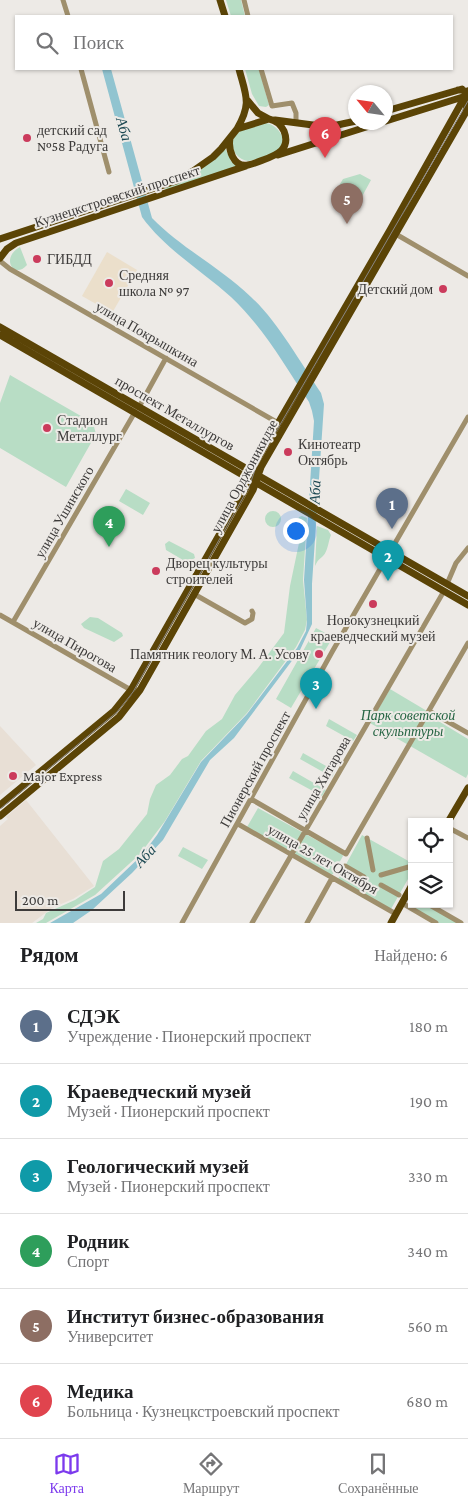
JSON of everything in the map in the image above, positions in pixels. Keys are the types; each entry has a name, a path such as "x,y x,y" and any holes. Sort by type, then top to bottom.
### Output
{"main road":[{"path":"220,0 225,15"},
{"path":"239,70 248,101 258,113 282,127 286,138 284,148 277,155"},
{"path":"393,109 458,90 464,90 467,95 393,119"},
{"name":"улица Орджоникидзе","path":"281,424 301,398 315,374 467,95"},
{"name":"улица Орджоникидзе","path":"3,803 114,711 131,690 253,477 281,424 294,393 467,110 467,95"},
{"path":"248,101 245,116 230,138 229,151 232,157 240,164 246,166 357,130"},
{"path":"447,102 455,103 458,110"},
{"path":"237,129 272,120 328,128 348,123"},
{"name":"Кузнецкстроевский проспект","path":"0,239 176,181 213,156 230,138"},
{"name":"Кузнецкстроевский проспект","path":"0,259 7,249 16,243 246,166"},
{"name":"проспект Металлургов","path":"0,327 253,477 388,553"},
{"name":"проспект Металлургов","path":"0,335 137,409"},
{"name":"улица Орджоникидзе","path":"0,816 119,717 140,690 253,490 253,477"},
{"path":"388,553 445,587 468,605"},
{"path":"445,587 468,596"},
{"path":"450,818 468,788"},
{"path":"391,923 408,896"}],"street":[{"path":"63,0 68,15"},
{"path":"244,0 248,15"},
{"path":"81,70 109,172"},
{"path":"261,70 272,106 292,103 296,113 296,123"},
{"path":"393,232 468,276"},
{"name":"улица Покрышкина","path":"0,259 10,269 281,424"},
{"name":"улица Ушинского","path":"13,622 166,358"},
{"name":"Пионерский проспект","path":"182,923 388,553 468,418"},
{"name":"улица Хитарова","path":"252,923 445,587 456,563 468,548"},
{"path":"194,594 246,622 252,619 252,611"},
{"name":"улица Пирогова","path":"0,615 131,690 140,690"},
{"path":"468,643 428,711 468,733"},
{"name":"улица 25 лет Октября","path":"251,799 346,854 428,711"},
{"path":"42,770 48,777"},
{"path":"19,789 25,796"},
{"path":"3,803 11,807"},
{"name":"улица 25 лет Октября","path":"238,824 396,914"},
{"path":"453,830 468,838"},
{"name":"улица 25 лет Октября","path":"367,838 373,870"},
{"name":"улица 25 лет Октября","path":"345,866 364,877"},
{"name":"улица 25 лет Октября","path":"381,875 408,867"},
{"path":"306,923 332,878"},
{"name":"улица 25 лет Октября","path":"381,885 399,895"},
{"path":"402,903 436,923"},
{"path":"435,908 461,923"}],"shaded area":[{"name":"Средняя школа № 97","path":"107,252 137,270 112,313 82,296"},
{"path":"0,726 36,765 0,795"},
{"path":"26,800 94,886 73,899 52,908 32,923 0,923 0,826 8,819 6,817"}],"green space":[{"path":"226,0 241,0 245,15 231,15"},
{"path":"245,70 259,70 269,105 266,107 259,106 252,94"},
{"path":"266,123 275,127 282,135 283,144 280,149 270,156 248,161 243,160 233,150 232,145 235,136 245,128"},
{"path":"225,148 231,161 239,166 166,191 165,188"},
{"path":"360,174 371,180 359,202 337,189 343,179"},
{"path":"20,247 27,265 18,270 11,266 10,261 14,252"},
{"name":"Стадион Металлург","path":"10,375 93,423 96,434 66,487 0,448 0,403"},
{"path":"126,489 150,503 143,515 119,501"},
{"path":"273,511 279,513 281,519 279,525 273,527 267,525 265,519 267,513"},
{"path":"299,517 307,518 303,580 307,620 305,630 296,647 247,713 201,761 165,821 140,854 95,895 46,923 36,923 43,919 46,913 75,900 95,887 103,861 119,849 147,814 150,799 156,785 170,775 182,759 188,756 206,731 222,719 235,695 284,633 290,586 299,543 296,525"},
{"path":"317,526 328,530 331,535 326,552 315,566"},
{"path":"169,541 194,554 195,558 189,561 183,560 166,550 165,544"},
{"path":"90,617 98,618 122,633 123,636 114,642 84,628 81,624"},
{"path":"316,628 333,637 291,708 276,699"},
{"name":"Парк советской скульптуры","path":"390,689 432,714 435,719 468,739 468,774 466,778 370,723"},
{"path":"329,719 357,735 353,741 326,726"},
{"path":"303,753 335,771 332,777 300,759"},
{"path":"293,771 326,790 322,796 289,778"},
{"path":"258,808 342,854 343,856 333,874 331,875 247,827"},
{"path":"362,835 408,861 408,879 391,909 338,879"},
{"path":"183,847 208,860 202,869 178,856"},
{"path":"413,908 432,908 458,923 439,923"}],"water":[{"name":"Аба","path":"102,70 111,70 152,218 175,239 227,276 261,307 279,330 321,393 324,404 312,584 312,624 300,650 234,738 210,760 163,840 132,873 92,910 73,923 50,923 101,894 142,855 157,835 201,762 247,714 297,648 306,631 304,580 314,421 309,402 273,347 243,309 220,287 173,250 151,229 142,217"}],"tram line":[{"path":"0,809 117,712 133,692 249,487 263,454 468,101"}],"place":[{"name":"детский сад №58 Радуга","path":"27,138"},
{"name":"Медика","path":"325,158"},
{"name":"Институт бизнес-образования","path":"347,224"},
{"name":"ГИБДД","path":"37,259"},
{"name":"Средняя школа № 97","path":"109,283"},
{"name":"Детский дом","path":"443,289"},
{"name":"Стадион Металлург","path":"47,428"},
{"name":"Кинотеатр Октябрь","path":"288,452"},
{"name":"СДЭК","path":"392,529"},
{"name":"Родник","path":"109,547"},
{"name":"Дворец культуры строителей","path":"156,571"},
{"name":"Краеведческий музей","path":"388,581"},
{"name":"Новокузнецкий краеведческий музей","path":"373,604"},
{"name":"Памятник геологу М. А. Усову","path":"319,654"},
{"name":"Геологический музей","path":"316,709"},
{"name":"Major Express","path":"13,776"}]}
